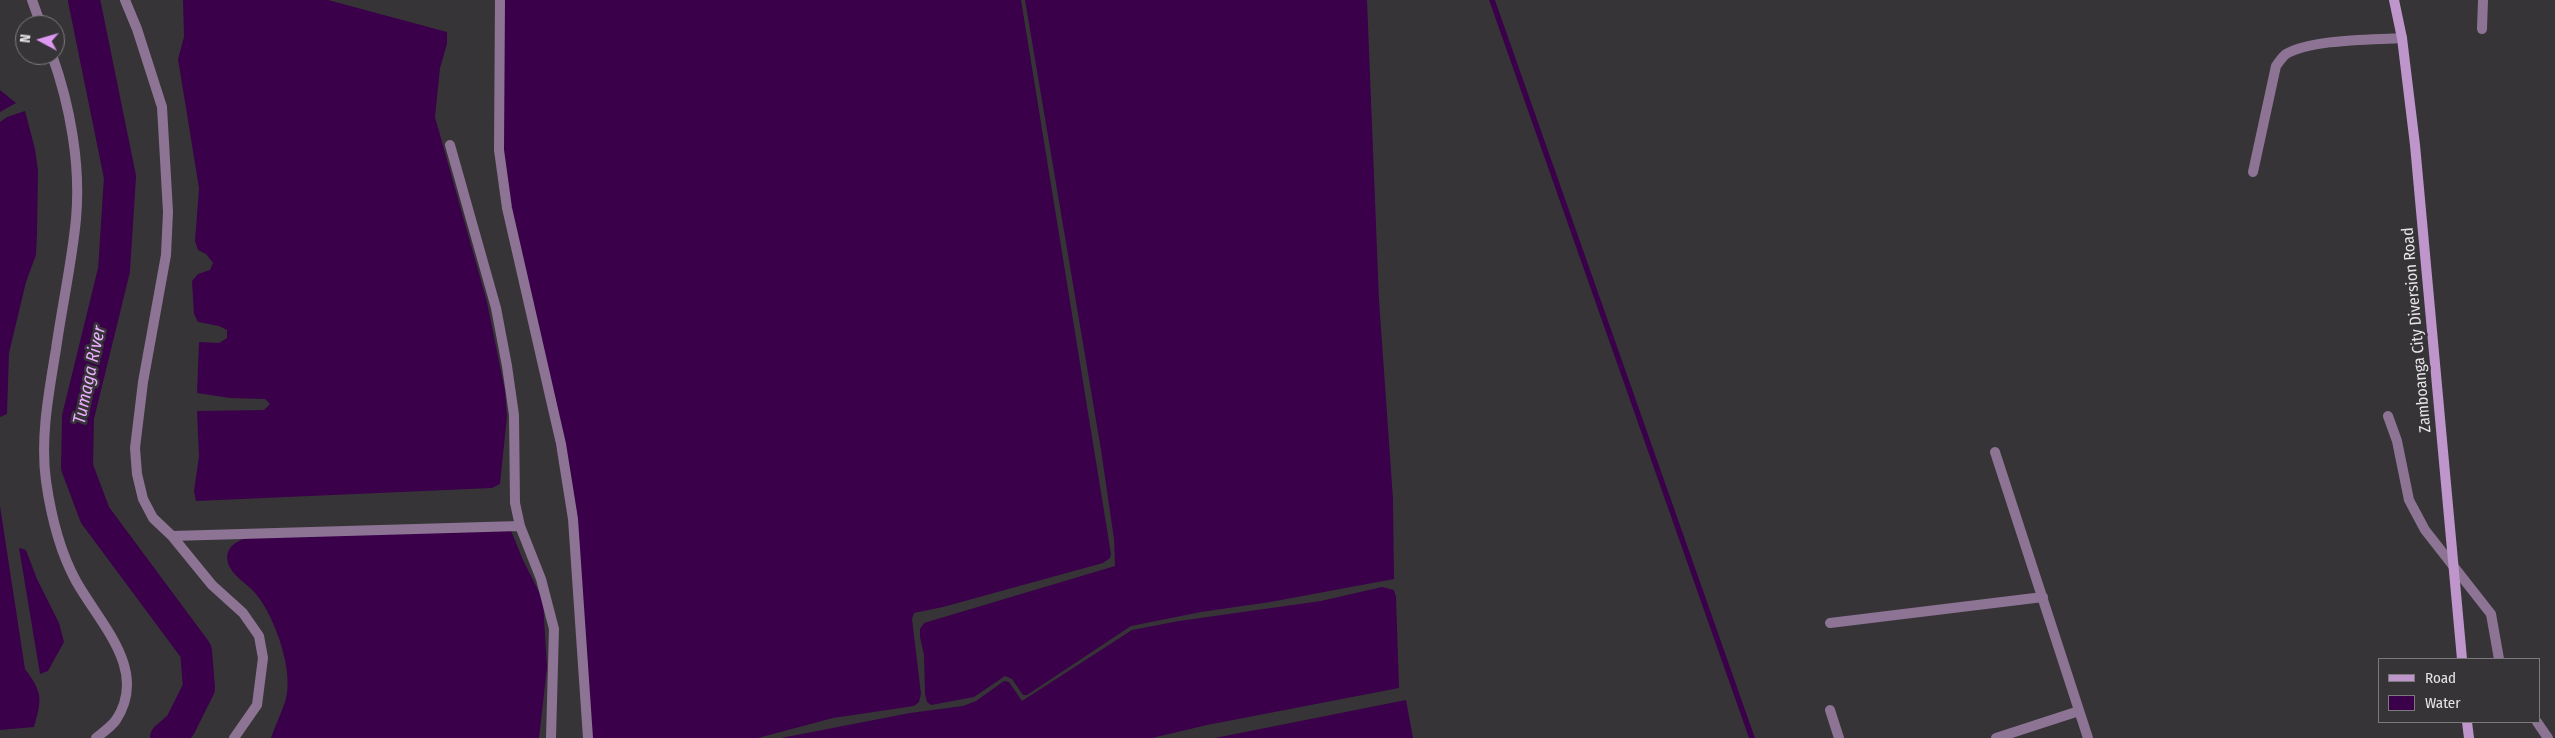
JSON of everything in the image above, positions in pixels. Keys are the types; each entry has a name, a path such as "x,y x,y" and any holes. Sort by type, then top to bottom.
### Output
{"main road":[{"name":"Zamboanga City Diversion Road","path":"2394,0 2402,38 2420,195 2462,658"},
{"path":"2467,723 2469,738"}],"street":[{"path":"32,0 37,15"},
{"path":"125,0 138,29 162,107 168,212 166,255 144,382 136,457 143,499 153,518 172,536 212,585 243,613 259,636 263,658 257,705 234,738"},
{"path":"500,0 499,150 507,208 560,435 573,519 588,738"},
{"path":"2482,29 2483,0"},
{"path":"2253,172 2276,66 2284,55 2317,45 2402,38"},
{"path":"55,65 72,131 77,186 76,218 70,265 47,401 44,461 53,522 61,547 77,582 106,628 127,670 128,687 115,722 96,738"},
{"path":"450,145 488,281 507,366 514,415 515,502 520,526 541,579 554,629 551,738"},
{"path":"2388,416 2397,441 2409,500 2425,530 2486,604 2491,614 2498,658"},
{"path":"1995,452 2088,738"},
{"path":"172,536 520,526"},
{"path":"1830,623 2042,597"},
{"path":"1830,710 1839,738"},
{"path":"1996,738 2079,711"},
{"path":"2538,723 2548,738"}],"water":[{"path":"183,0 328,0 447,32 447,44 440,68 435,117 487,302 505,391 507,416 500,484 492,488 196,501 194,491 199,456 197,411 264,410 270,404 265,399 230,398 197,393 199,342 219,343 227,338 227,330 219,326 198,322 194,314 192,281 198,274 210,270 213,263 206,254 198,250 195,241 199,188 178,59 184,37"},
{"path":"501,0 1021,0 1111,554 1110,558 1103,563 943,607 914,613 912,619 921,694 919,702 914,706 833,718 758,738 590,738 569,508 499,171"},
{"path":"1025,0 1367,0 1379,300 1393,499 1394,579 1131,626 1027,695 1023,695 1012,679 1005,676 974,697 931,705 927,702 925,694 924,655 920,637 920,629 924,623 1115,566 1114,539 1101,450"},
{"path":"0,90 16,103 0,112"},
{"path":"25,111 35,149 38,171 36,255 26,282 9,353 7,414 0,417 0,122 7,117"},
{"path":"0,506 25,669 38,691 39,703 34,727 0,730"},
{"path":"510,528 523,560 543,600 547,668 539,738 271,738 285,702 287,676 285,661 276,631 263,604 253,590 230,568 227,557 232,546 240,540 249,537"},
{"path":"19,548 26,550 37,579 59,623 64,642 48,671 40,674"},
{"path":"1382,587 1394,590 1396,597 1399,688 1207,725 1152,738 781,738 910,713 963,706 976,701 1004,681 1009,682 1022,701 1132,630 1179,621 1321,601"},
{"path":"1406,700 1413,738 1215,738"}],"waterway":[{"name":"Tumaga River","path":"84,0 120,177 114,270 78,417 77,467 95,515 196,651 199,688 180,726 166,738"},
{"path":"1492,0 1752,738"}]}
